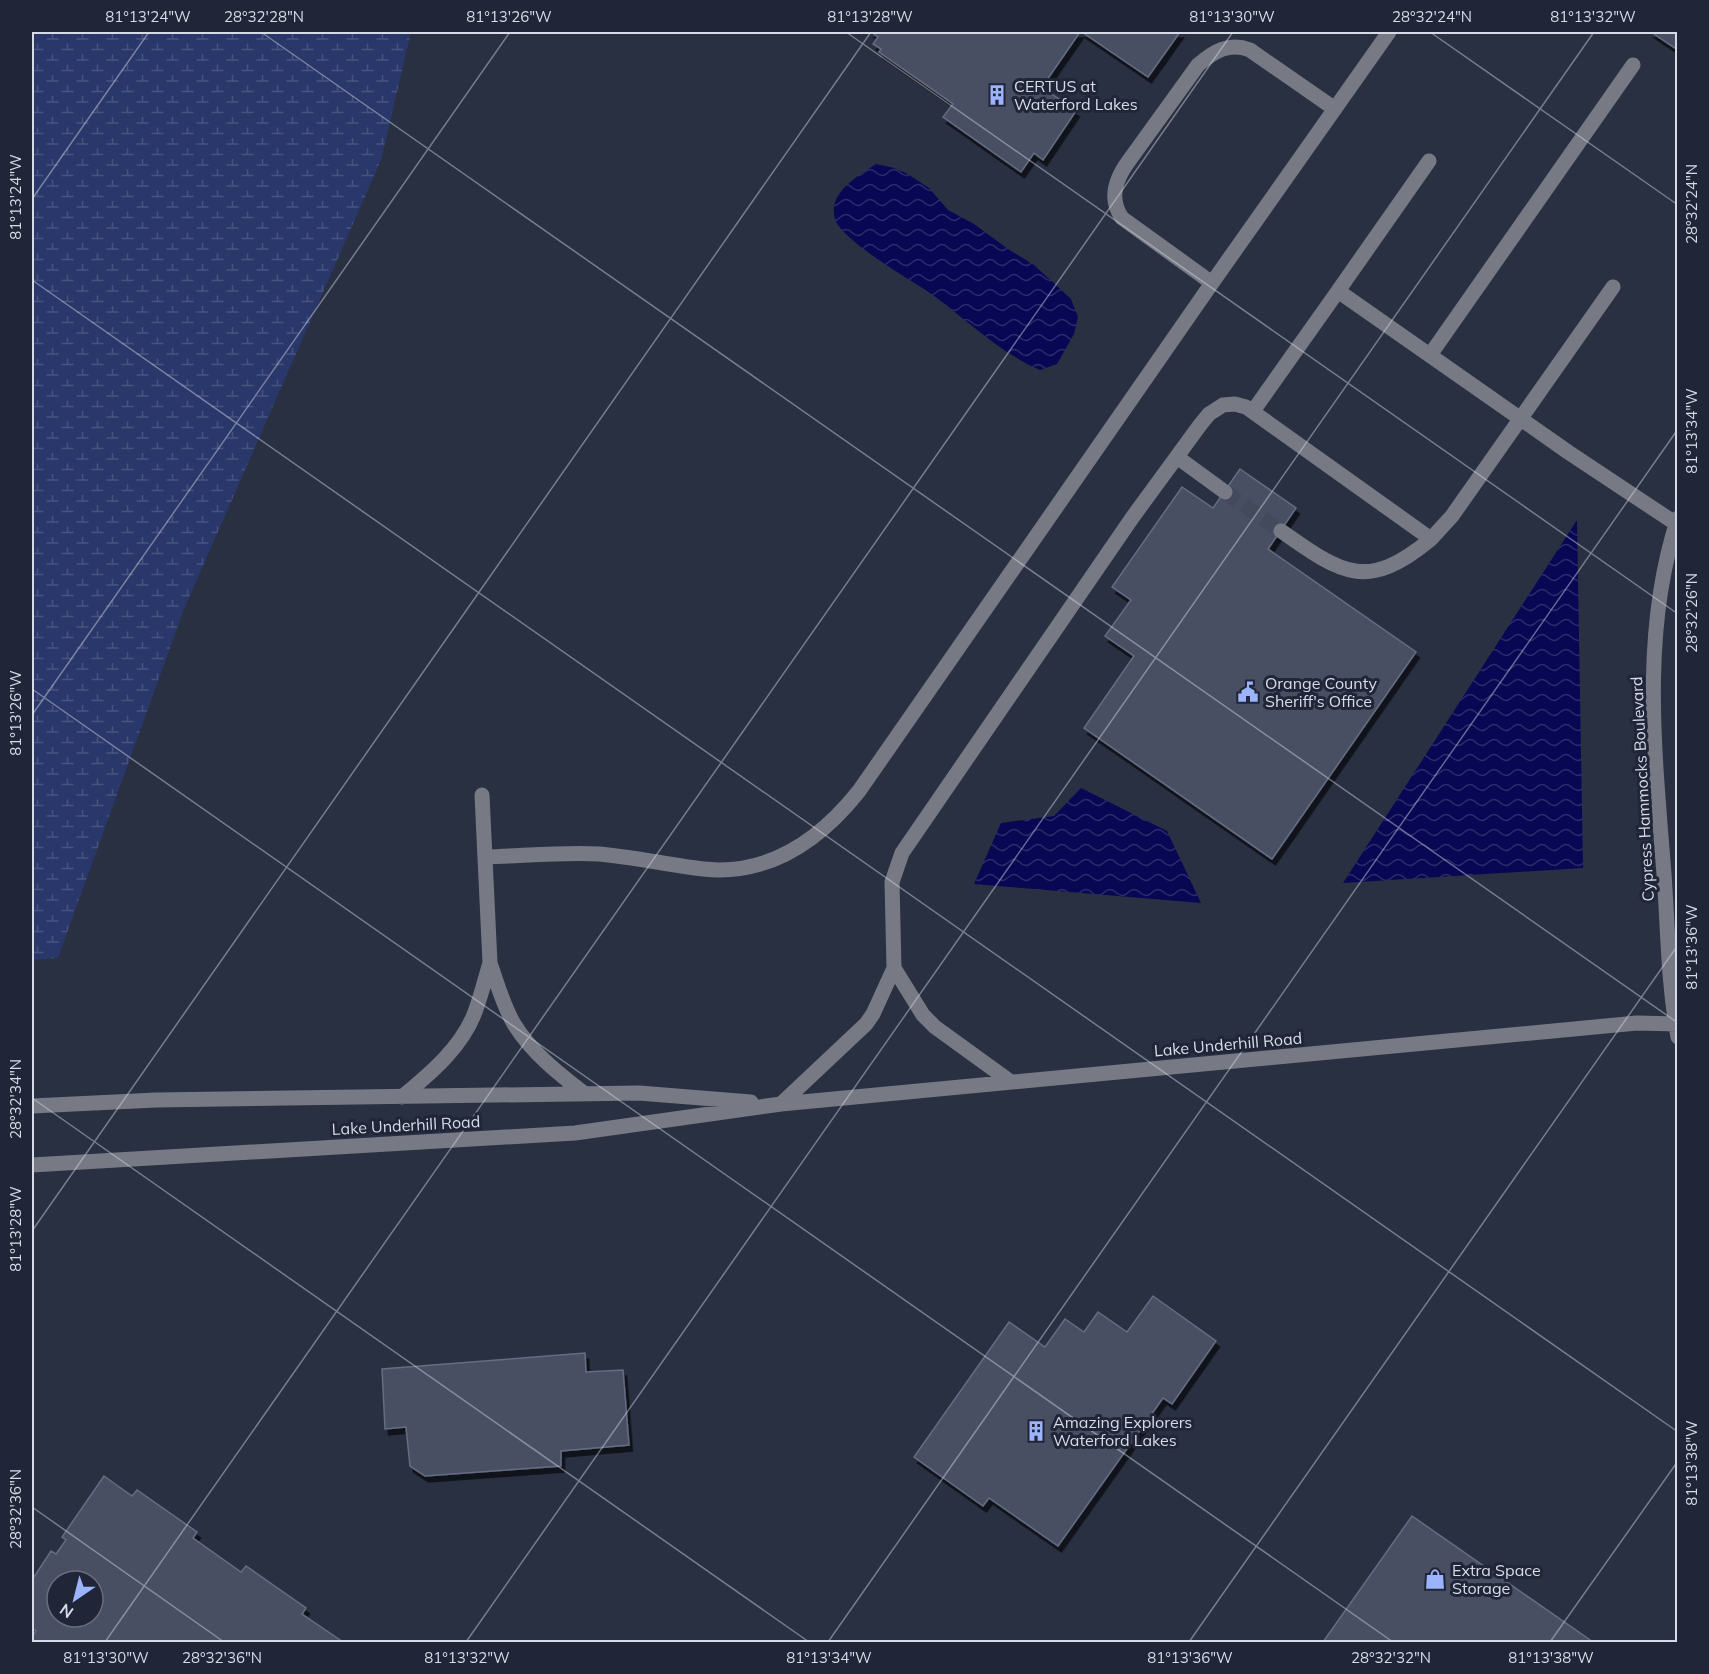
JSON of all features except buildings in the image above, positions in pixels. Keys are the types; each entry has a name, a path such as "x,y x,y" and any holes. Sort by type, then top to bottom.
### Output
{"street":[{"path":"485,857 598,854 705,869 737,869 777,859 796,849 839,815 859,791 1389,32"},
{"path":"1212,283 1129,224 1118,211 1114,202 1116,186 1122,170 1198,65 1210,54 1223,48 1240,46 1250,50 1335,109"},
{"path":"1430,356 1633,65"},
{"path":"1253,411 1429,161"},
{"path":"1281,531 1331,564 1362,572 1384,569 1416,552 1452,516 1612,287"},
{"path":"1338,291 1520,418 1677,522"},
{"path":"781,1104 866,1024 873,1014 894,968 892,882 902,853 1126,527 1204,419 1223,405 1235,404 1253,411 1431,539"},
{"path":"1177,457 1225,492"},
{"name":"Cypress Hammocks Boulevard","path":"1677,522 1660,595 1654,647 1653,702 1655,754 1677,1028"},
{"path":"483,795 490,963 515,1026 537,1052 585,1094"},
{"path":"402,1097 429,1075 461,1038 475,1013 490,963"},
{"path":"894,968 923,1015 935,1028 1011,1082"},
{"name":"Lake Underhill Road","path":"32,1165 575,1133 781,1104 1011,1082 1636,1023 1677,1028"},
{"name":"Lake Underhill Road","path":"32,1106 156,1100 639,1093 781,1104"}],"green space":[{"path":"32,32 411,32 381,160 184,609 58,958 32,960"}],"water":[{"path":"876,164 906,173 929,188 948,210 974,224 1034,265 1071,299 1078,317 1074,334 1057,364 1040,370 1008,353 939,299 889,267 849,237 835,219 836,201 853,179"},
{"path":"1577,520 1583,868 1343,883"},
{"path":"1081,788 1167,831 1201,903 974,884 1001,823 1054,816"}],"tunnel":[{"path":"1225,492 1281,531"}],"place":[{"name":"CERTUS at Waterford Lakes","path":"997,95"},
{"name":"Orange County Sheriff's Office","path":"1248,692"},
{"name":"Amazing Explorers Waterford Lakes","path":"1036,1431"},
{"name":"Extra Space Storage","path":"1435,1579"}]}
